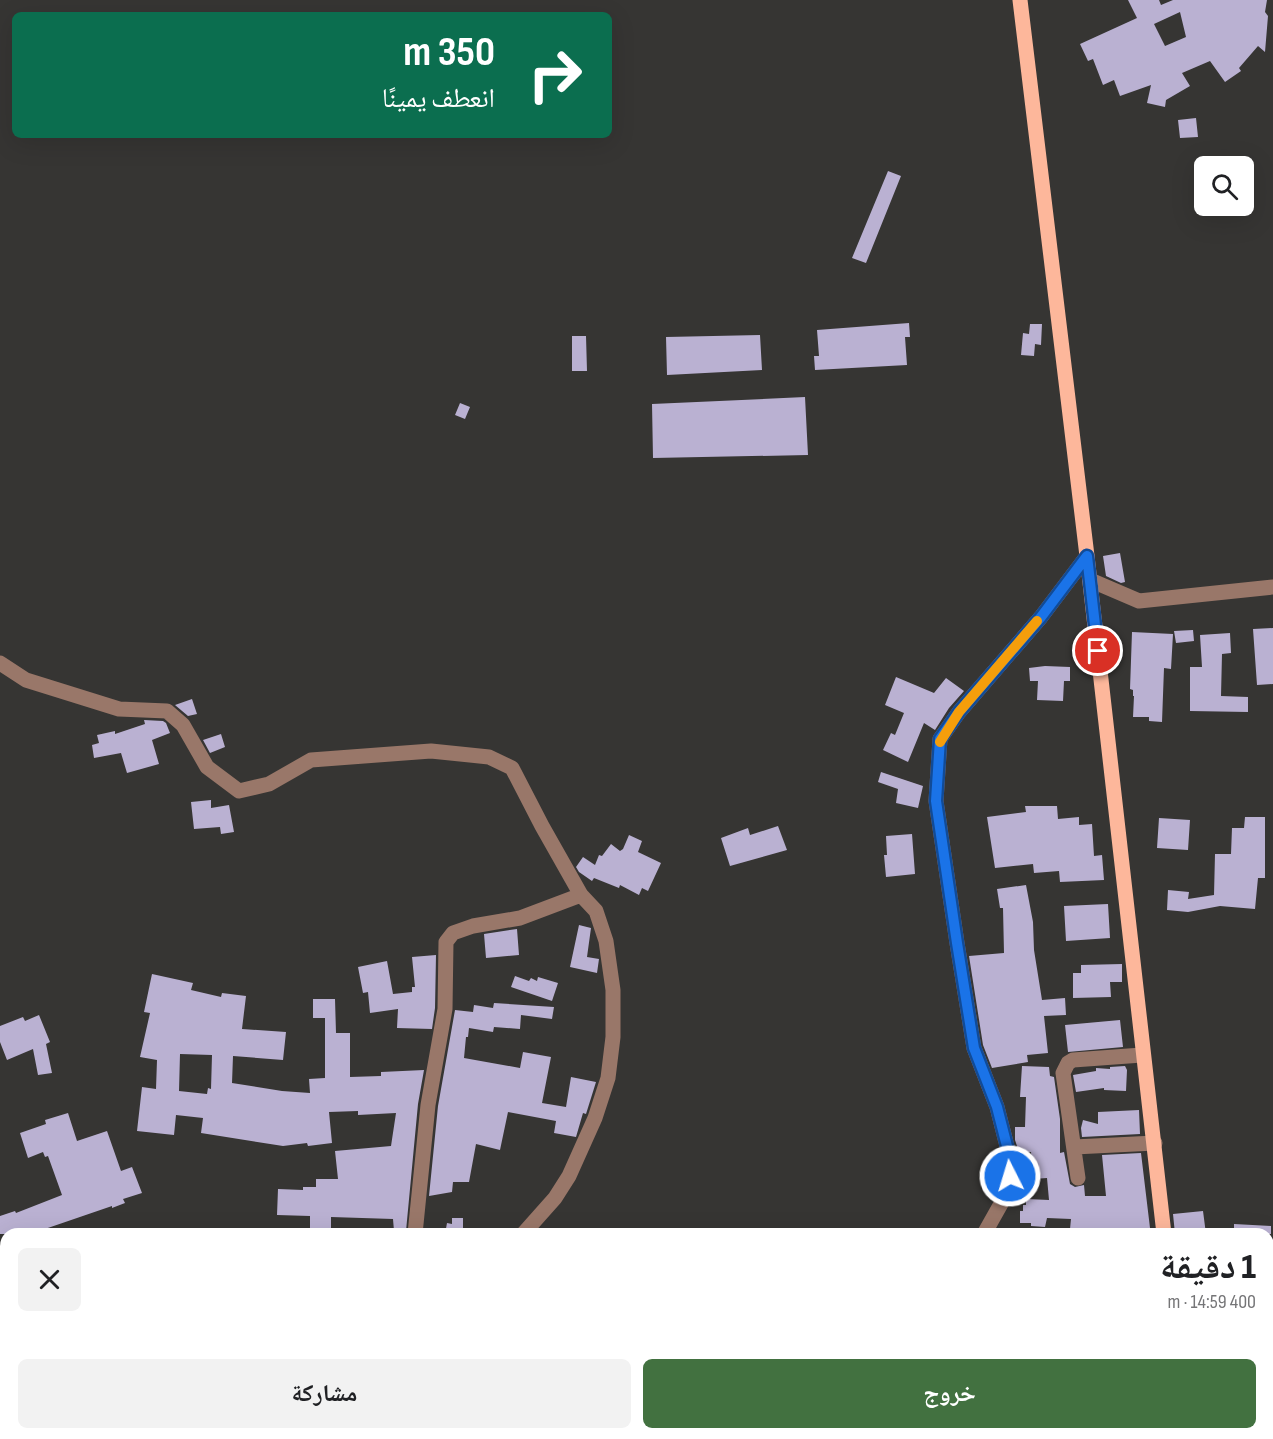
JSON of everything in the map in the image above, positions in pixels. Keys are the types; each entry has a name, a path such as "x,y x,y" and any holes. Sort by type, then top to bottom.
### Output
{"main road":[{"path":"1020,0 1090,580 1163,1228"}],"street":[{"path":"987,1228 1002,1202 1010,1176 1009,1154 997,1107 974,1048 936,801 940,739 959,712 1041,617 1087,556"},
{"path":"1090,580 1139,601 1273,587"},
{"path":"0,663 26,680 119,709 167,711 183,724 207,767 239,791 269,784 310,760 430,751 489,757 512,768 581,896 596,911 606,942 612,980 613,1037 608,1078 595,1118 569,1176 555,1198 528,1228"},
{"path":"416,1228 428,1105 445,1009 446,942 453,933 473,926 520,918 581,896"},
{"path":"1078,1178 1063,1073 1068,1063 1073,1059 1142,1055"},
{"path":"1074,1147 1155,1143"}],"building":[{"path":"1128,0 1159,0 1161,5 1173,0 1267,0 1265,52 1258,46 1239,68 1241,71 1225,82 1210,61 1182,73 1190,86 1166,100 1165,107 1147,103 1151,85 1120,96 1114,80 1103,85 1093,59 1088,61 1080,44 1137,18","holes":["1180,12 1186,37 1165,46 1154,24"]},
{"path":"1196,118 1198,137 1180,138 1178,120"},
{"path":"888,171 901,176 866,263 852,258"},
{"path":"909,323 910,337 905,337 907,365 815,370 814,356 819,356 817,330"},
{"path":"1030,324 1042,324 1041,345 1035,344 1034,356 1021,355 1023,333 1029,334"},
{"path":"760,335 762,370 667,375 666,337"},
{"path":"572,336 586,336 587,371 572,371"},
{"path":"805,397 808,455 653,458 652,404"},
{"path":"460,403 470,407 465,419 455,415"},
{"path":"1120,553 1125,582 1121,583 1106,576 1103,556"},
{"path":"1273,628 1273,684 1257,685 1253,629"},
{"path":"1193,630 1194,641 1176,643 1174,631"},
{"path":"1132,632 1173,634 1171,669 1164,668 1162,722 1149,721 1149,717 1133,717 1134,696 1133,690 1130,689"},
{"path":"1230,633 1231,653 1222,654 1221,696 1248,697 1248,712 1190,711 1190,667 1202,667 1200,635"},
{"path":"1070,667 1070,681 1064,681 1063,701 1037,700 1038,681 1030,681 1029,668"},
{"path":"896,677 934,693 946,678 964,691 949,708 935,730 924,723 908,762 883,750 891,733 895,735 904,713 885,705"},
{"path":"192,699 197,714 188,716 175,705"},
{"path":"144,720 163,721 170,733 152,740 159,764 127,773 121,753 94,758 92,745 99,743 97,735 115,731 115,734 145,724"},
{"path":"221,734 225,747 210,753 203,740"},
{"path":"881,772 923,786 918,808 896,803 898,789 878,782"},
{"path":"211,800 211,808 229,805 234,832 221,834 220,827 194,829 191,802"},
{"path":"1025,806 1057,806 1058,819 1079,817 1079,825 1092,824 1094,856 1102,855 1104,880 1060,882 1059,871 1034,873 1033,864 995,868 987,817 1026,812"},
{"path":"1245,817 1265,817 1265,878 1258,878 1255,909 1220,906 1188,912 1167,910 1168,890 1189,892 1188,899 1214,895 1215,854 1231,854 1232,828 1244,828"},
{"path":"1159,818 1190,820 1188,850 1157,848"},
{"path":"778,826 787,850 730,866 721,838 748,828 750,835"},
{"path":"912,834 915,874 886,877 884,855 887,855 886,836"},
{"path":"629,835 642,841 638,852 661,863 648,891 642,888 639,895 620,885 619,888 594,878 592,881 579,872 576,867 583,857 595,865 599,855 602,856 611,844 620,851 623,849"},
{"path":"1026,885 1033,922 1034,950 1042,1000 1065,998 1066,1015 1044,1016 1048,1053 1027,1055 1028,1062 992,1068 983,1045 969,956 1004,953 1003,908 1000,908 997,889"},
{"path":"1108,904 1110,938 1066,941 1064,906"},
{"path":"579,925 591,928 587,957 599,959 597,973 570,967"},
{"path":"517,929 519,955 486,958 484,934"},
{"path":"436,955 435,1008 432,1029 397,1028 398,1009 370,1013 368,992 363,993 358,967 387,961 393,994 412,992 412,987 415,987 412,957"},
{"path":"1122,964 1122,982 1110,982 1111,997 1073,998 1073,973 1081,973 1081,965"},
{"path":"152,974 193,983 191,990 221,997 222,993 246,996 242,1029 286,1032 283,1060 233,1056 232,1083 310,1093 309,1079 325,1078 325,1018 313,1018 313,999 335,999 336,1033 350,1033 350,1077 381,1076 381,1072 424,1070 418,1104 406,1228 394,1228 393,1219 331,1217 331,1228 310,1228 310,1216 277,1215 278,1189 303,1190 303,1187 316,1187 316,1179 338,1179 335,1151 391,1146 396,1113 358,1115 358,1111 329,1112 332,1143 308,1146 307,1143 283,1146 201,1133 203,1118 176,1115 174,1135 137,1131 142,1087 156,1089 157,1060 140,1057 150,1013 144,1012","holes":["180,1054 212,1055 211,1089 208,1088 207,1094 179,1091"]},
{"path":"515,976 529,981 531,978 537,981 538,977 558,983 552,1001 511,987"},
{"path":"494,1003 554,1007 552,1019 521,1015 520,1029 494,1027 493,1032 469,1028 464,1058 520,1068 523,1052 551,1057 542,1103 566,1107 571,1077 596,1082 586,1114 583,1113 576,1137 554,1133 556,1121 508,1112 500,1150 476,1144 469,1182 453,1182 452,1192 429,1196 438,1106 455,1010 473,1012 474,1005 493,1008"},
{"path":"39,1015 50,1042 46,1044 52,1073 38,1075 33,1049 7,1060 0,1042 0,1026 23,1017 25,1021"},
{"path":"1120,1020 1123,1047 1068,1052 1065,1025"},
{"path":"1022,1066 1049,1067 1050,1076 1054,1077 1060,1119 1060,1153 1064,1152 1070,1184 1075,1187 1084,1185 1085,1196 1106,1196 1102,1155 1141,1153 1150,1228 1070,1228 1071,1219 1047,1218 1045,1227 1020,1223 1020,1211 1023,1211 1023,1205 1026,1205 1026,1199 1049,1200 1047,1178 1033,1179 1031,1152 1019,1152 1015,1140 1015,1127 1025,1127 1026,1097 1020,1097"},
{"path":"1125,1066 1127,1070 1126,1091 1104,1090 1104,1088 1076,1092 1073,1075 1096,1071 1096,1068 1110,1069 1110,1067"},
{"path":"1139,1110 1140,1134 1082,1137 1083,1120 1098,1124 1098,1112"},
{"path":"68,1113 77,1141 107,1131 121,1171 132,1167 142,1193 123,1199 125,1203 112,1208 112,1206 48,1228 0,1228 0,1216 15,1211 16,1213 62,1195 48,1156 45,1157 43,1152 28,1158 20,1133 46,1124 45,1120"},
{"path":"1203,1211 1205,1228 1174,1228 1173,1214"},
{"path":"452,1218 463,1218 463,1228 446,1228 447,1223 452,1224"},
{"path":"1234,1224 1271,1226 1271,1228 1234,1228"}],"slow traffic":[{"path":"940,742 959,712 1037,621"}],"route":[{"path":"1010,1176 1009,1154 997,1107 974,1048 957,943 936,801 940,739 959,712 1041,617 1087,556 1098,651"}]}
